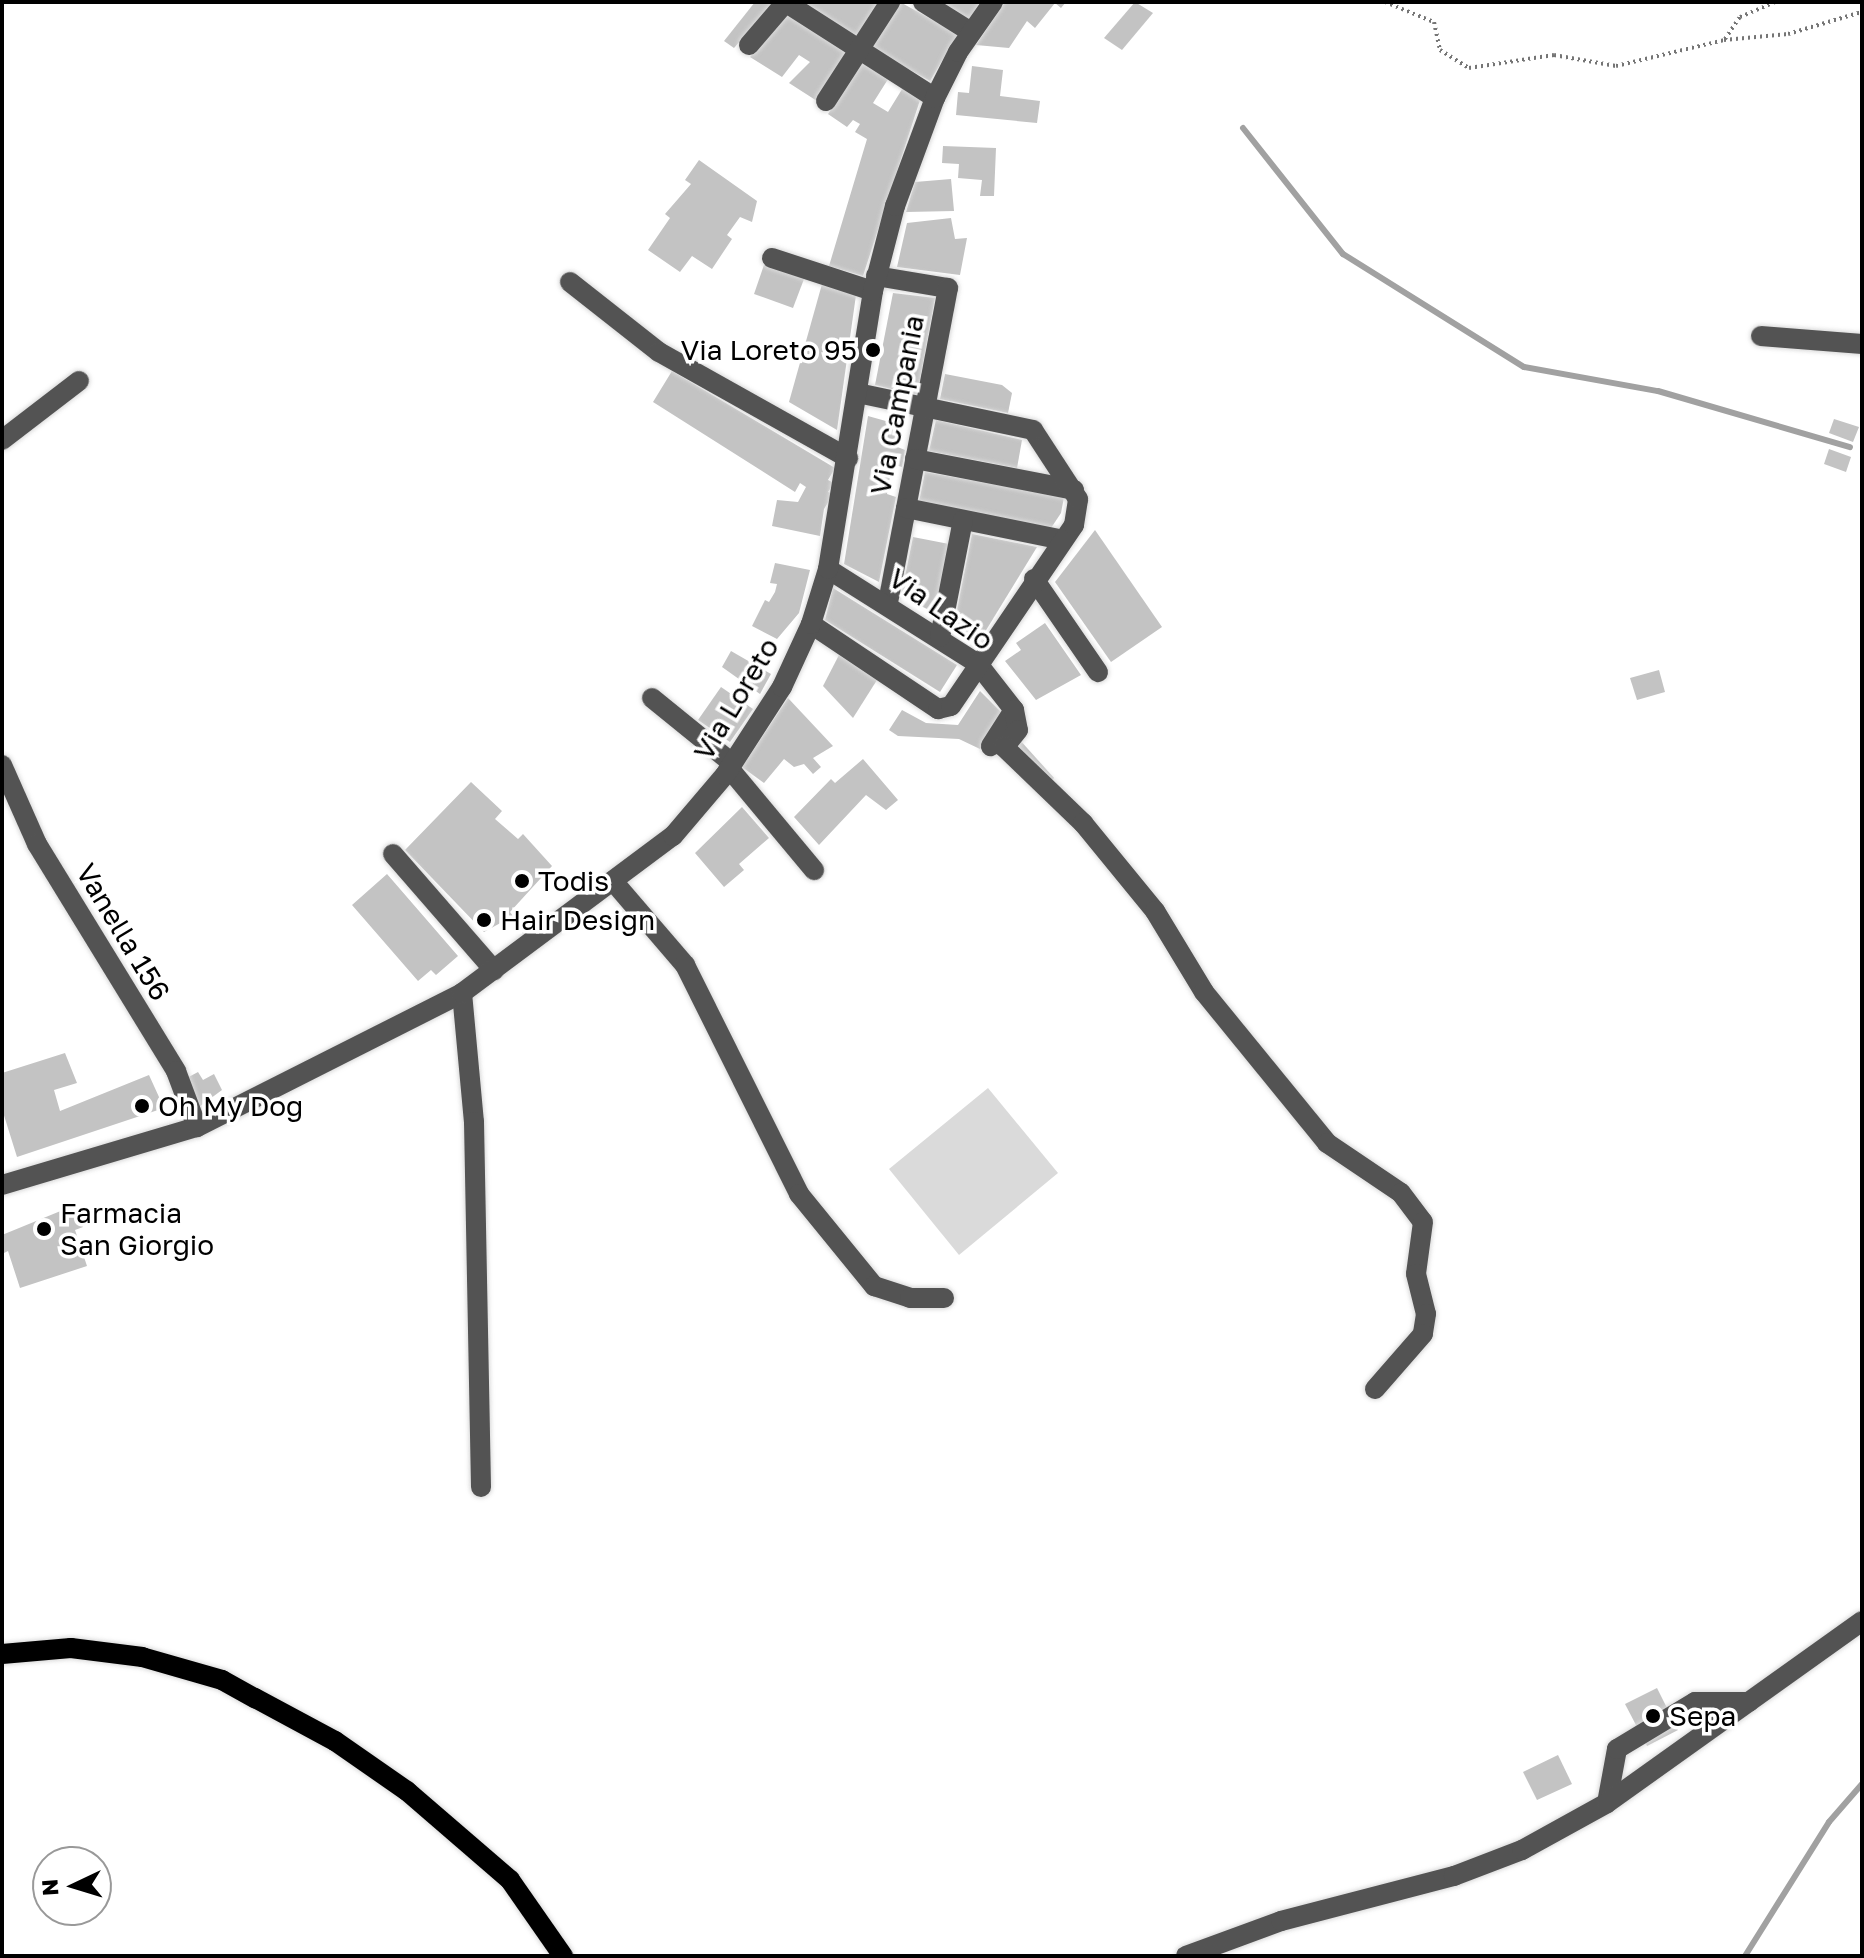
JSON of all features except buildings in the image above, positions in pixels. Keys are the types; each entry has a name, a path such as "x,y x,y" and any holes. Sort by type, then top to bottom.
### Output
{"main road":[{"path":"2,1654 71,1648 142,1657 201,1673 335,1741 407,1791 510,1880 563,1956"}],"street":[{"path":"749,45 785,2 935,98"},
{"path":"826,101 862,50 890,2"},
{"path":"923,2 971,32"},
{"name":"Via Loreto","path":"2,1185 197,1127 462,993 673,836 731,766 782,687 811,624 828,569 875,284 895,206 935,98 971,32 993,2"},
{"path":"772,258 875,284"},
{"path":"570,282 659,352 848,458"},
{"name":"Via Campania","path":"875,284 948,288 888,603"},
{"path":"1761,336 1862,344"},
{"path":"2,440 79,381"},
{"path":"811,624 938,709 951,706 1034,579 1074,525 1078,499 1033,430 858,393"},
{"path":"915,459 1074,490"},
{"path":"906,508 1063,540"},
{"path":"940,637 963,520"},
{"name":"Via Lazio","path":"828,569 888,603 978,664 1014,710"},
{"path":"1034,579 1098,672"},
{"path":"652,698 731,766 814,870"},
{"path":"991,746 1014,710"},
{"path":"1014,710 1018,730 1004,747 1051,798 1083,823 1155,911 1204,992 1327,1143 1401,1193 1423,1222 1416,1274 1426,1314 1423,1334 1375,1389"},
{"name":"Vanella 156","path":"2,765 37,844 176,1071 197,1127"},
{"path":"393,854 494,970"},
{"path":"613,881 685,965 799,1194 874,1286 910,1298 944,1298"},
{"path":"462,993 474,1122 481,1487"},
{"path":"1186,1956 1281,1921 1454,1876 1522,1850 1607,1803 1862,1621"},
{"path":"1607,1803 1617,1749 1695,1702 1749,1702"}],"path":[{"path":"1385,2 1434,22 1440,50 1469,68 1554,55 1616,66 1724,40 1788,34 1862,12"},
{"path":"1724,40 1740,17 1776,2"}],"shaded area":[{"path":"988,1088 1058,1173 959,1255 889,1169"}],"waterway":[{"path":"1243,128 1343,254 1524,367 1658,391 1850,447"},
{"path":"1745,1956 1829,1822 1862,1784"}],"place":[{"name":"Via Loreto 95","path":"873,350"},
{"name":"Todis","path":"522,881"},
{"name":"Hair Design","path":"484,920"},
{"name":"Oh My Dog","path":"142,1106"},
{"name":"Farmacia San Giorgio","path":"44,1229"},
{"name":"Sepa","path":"1653,1716"}]}
